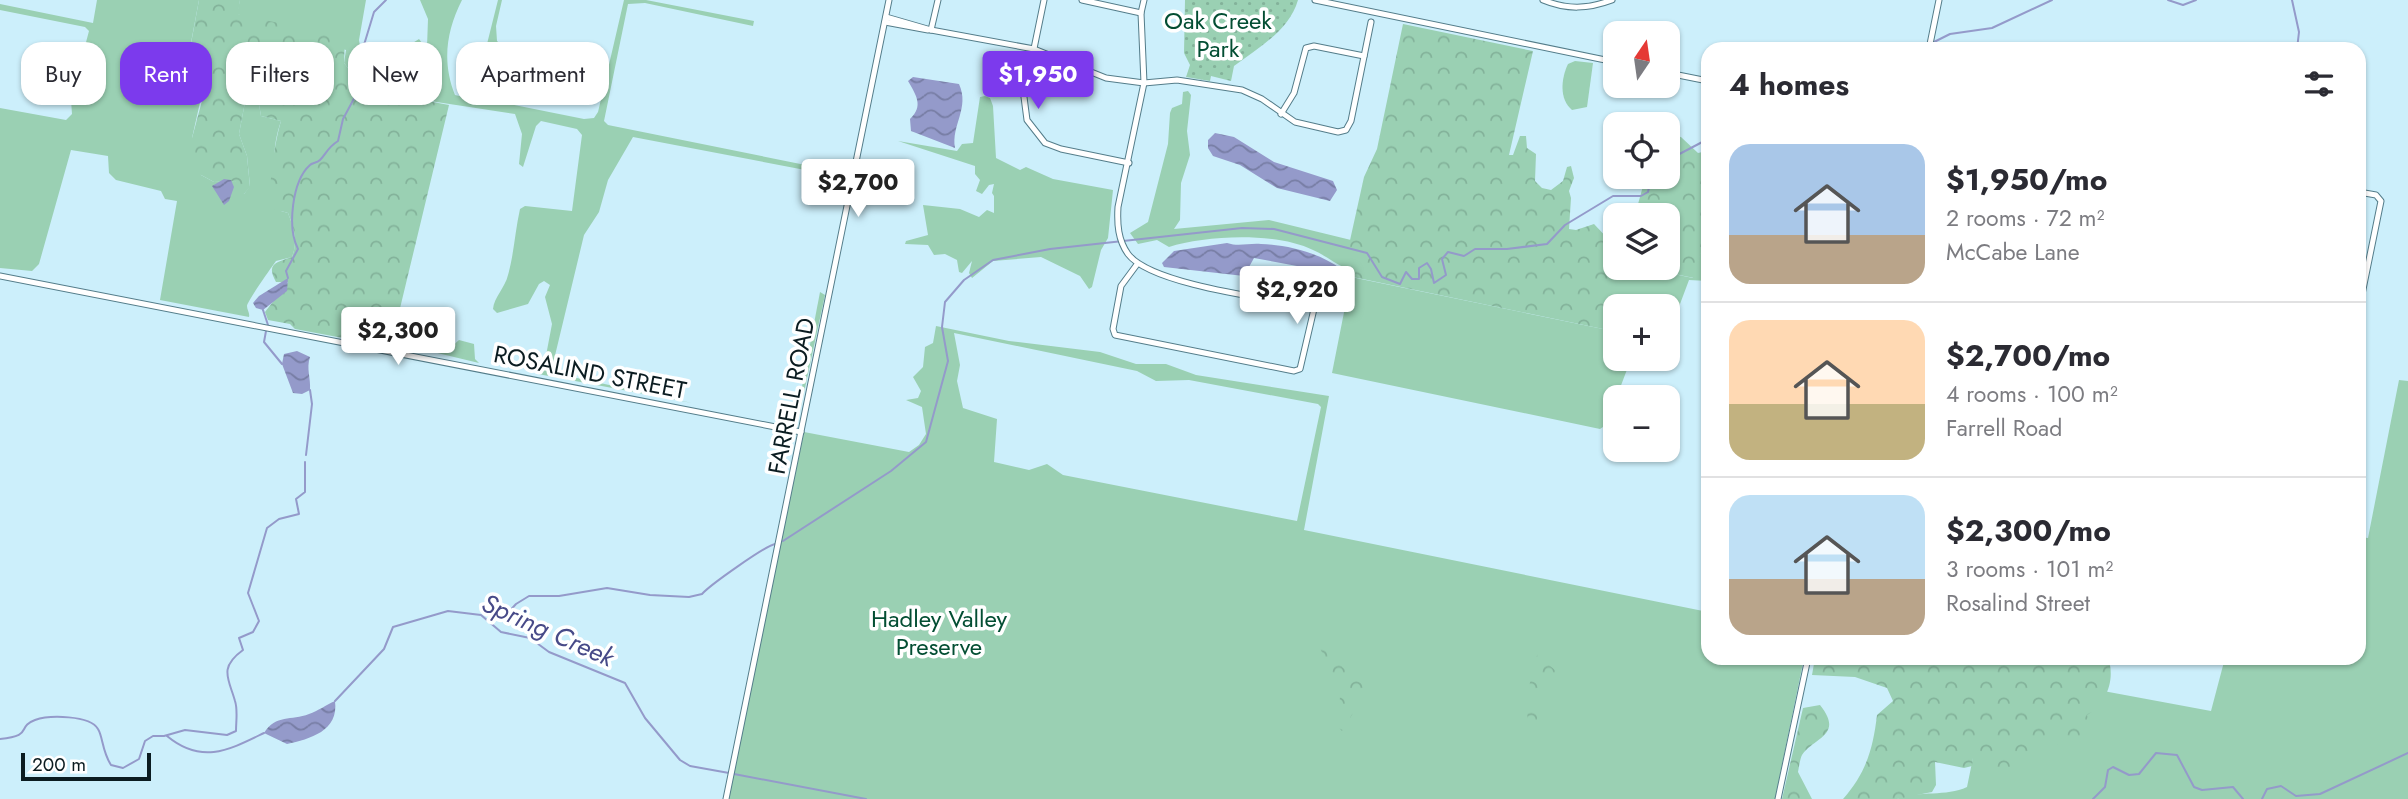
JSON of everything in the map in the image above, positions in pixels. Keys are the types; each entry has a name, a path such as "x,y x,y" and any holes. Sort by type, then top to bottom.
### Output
{"street":[{"name":"FARRELL ROAD","path":"726,799 889,0"},
{"path":"931,30 937,0"},
{"path":"1044,0 1024,110 1033,132 1045,143 1061,149 1129,163"},
{"path":"1082,0 1141,13"},
{"path":"1138,263 1127,275 1119,291 1113,330 1115,335 1294,371 1300,369 1314,309 1160,276 1138,263 1122,241 1118,208 1144,83 1141,13 1144,0"},
{"path":"1315,0 1603,59"},
{"path":"1543,0 1572,8 1592,7 1612,0"},
{"path":"1930,42 1939,0"},
{"path":"1365,10 1371,22"},
{"path":"885,20 1034,49 1089,73 1144,83 1177,80 1242,90 1303,124 1338,132 1346,130 1351,121 1371,22 1381,13"},
{"path":"1281,114 1294,93 1306,48 1314,46 1364,56"},
{"path":"1680,75 1701,80"},
{"path":"2366,193 2380,198 2366,264"},
{"name":"ROSALIND STREET","path":"0,276 801,432"},
{"path":"1778,799 1807,665"}],"green space":[{"path":"97,0 199,0 191,42 120,42 120,105 199,105 192,138 201,175 214,182 235,181 244,194 250,186 247,156 239,134 244,105 259,105 261,116 281,121 275,144 275,176 281,211 288,213 295,246 292,257 276,261 255,291 247,306 249,317 160,300 177,201 165,199 161,191 116,180 109,173 108,156 71,150 39,264 32,271 0,268 0,108 66,120 72,114 71,105 106,105 106,42 86,42 89,31 85,27 0,10 0,4 93,23"},
{"path":"199,0 240,0 238,14 345,38 344,63 348,68 348,105 449,105 395,329 397,334 430,347 429,351 417,352 295,329 290,324 268,320 265,312 288,282 276,282 273,267 292,257 295,240 288,213 274,209 272,202 272,166 281,121 261,116 259,105 334,105 334,42 226,42 226,105 244,105 239,134 247,156 250,187 244,194 237,193 235,181 214,182 190,169 192,138 201,105 212,105 212,42 191,42"},
{"path":"240,0 366,0 359,42 348,42 348,68 344,63 346,50 334,46 334,42 322,42 237,14"},
{"path":"420,0 462,0 449,35 447,59 456,105 442,103 442,42 427,42 428,19"},
{"path":"498,0 502,0 496,26 497,41 488,42"},
{"path":"624,0 646,0 754,21 753,26 645,3 628,4 609,97 609,65"},
{"name":"Oak Creek Park","path":"1185,0 1298,0 1288,21 1280,30 1234,66 1231,81 1211,76 1210,81 1186,77 1190,65 1184,53"},
{"path":"1403,24 1533,51 1509,155 1513,155 1520,136 1526,136 1527,148 1536,154 1535,181 1542,188 1551,190 1563,181 1567,167 1571,166 1574,178 1569,191 1569,229 1576,230 1594,224 1603,234 1603,280 1613,280 1611,294 1603,294 1603,329 1348,276 1345,263 1364,177 1377,149"},
{"path":"1575,61 1593,63 1587,107 1572,110 1563,95 1563,82 1568,64"},
{"path":"1188,91 1191,95 1187,131 1190,155 1181,183 1180,220 1174,229 1269,220 1351,240 1346,268 1317,252 1281,240 1241,237 1202,240 1169,247 1157,240 1138,244 1130,233 1148,222 1168,144 1170,113 1172,108 1182,104 1183,92"},
{"path":"980,97 990,98 993,106 996,158 1020,170 1026,167 1053,179 1113,190 1108,238 1101,250 1092,287 1089,289 1080,276 1041,257 993,261 972,278 969,273 972,261 962,273 959,272 957,260 945,254 934,255 928,245 905,244 906,241 928,235 923,205 960,209 979,217 987,210 994,213 994,184 989,185 982,194 976,191 980,180 975,174 975,166 898,141 957,151 962,144 973,143"},
{"path":"456,105 514,105 584,119 594,118 600,105 607,105 604,121 608,125 845,173 847,178 633,137 608,180 599,212 584,235 552,368 554,373 692,403 535,372 544,366 552,324 545,297 550,285 544,281 539,284 528,304 497,313 493,309 508,275 520,209 525,206 572,211 582,135 577,129 541,121 536,126 523,167 519,164 522,134 515,114"},
{"path":"1680,137 1698,153 1701,152 1701,252 1694,278 1680,275 1680,203 1638,203 1642,189 1680,189"},
{"path":"1701,251 1701,281 1689,280 1680,304 1680,294 1609,294 1611,280 1680,280 1680,275 1693,278"},
{"path":"1351,277 1603,329 1603,371 1626,371 1621,385 1603,385 1603,427 1600,429 1332,373"},
{"path":"820,292 825,295 800,411 797,413"},
{"name":"Hadley Valley Preserve","path":"936,326 1009,341 1100,352 1136,364 1166,364 1196,375 1329,396 1304,530 1701,611 1701,665 1803,665 1775,799 728,799 804,432 909,452 919,445 926,434 922,407 906,400 918,398 921,391 913,377 923,367 925,347 933,343","holes":["954,333 1137,371 1156,381 1189,380 1318,404 1321,407 1297,521 1063,475 1047,464 1029,470 994,462 997,419 963,408 957,381 960,365"]},
{"path":"459,340 474,344 475,359 479,363 429,351 430,347 449,349"},
{"path":"2399,380 2408,381 2408,799 1897,799 1967,787 1991,670 2211,711 2223,665 2366,665 2368,538"},
{"path":"1325,640 1343,668 1358,675 1382,674 1385,682 1363,697 1342,731 1337,723 1339,688 1319,646"},
{"path":"1547,643 1548,664 1556,671 1537,717 1535,742 1528,719 1528,694 1540,646"},
{"path":"1814,665 2110,665 2111,674 2104,698 2094,711 2087,715 2091,731 2081,752 2073,754 2062,745 2051,743 2031,759 2010,768 1993,768 1986,757 1973,758 1972,766 1964,768 1935,762 1936,785 1932,792 1897,799 1843,799 1867,760 1877,715 1893,701 1887,688 1855,677 1812,675"},
{"path":"1820,705 1827,715 1828,729 1825,735 1802,755 1798,772 1812,799 1782,799 1803,708"}],"water":[{"path":"913,77 959,84 962,109 955,132 955,148 911,131 910,119 918,105 908,81"},
{"path":"1215,133 1234,137 1274,162 1333,181 1337,190 1330,201 1277,188 1240,165 1213,156 1208,148 1208,140"},
{"path":"224,179 231,180 234,187 229,201 224,205 212,186"},
{"path":"1227,243 1293,248 1333,263 1341,269 1340,274 1254,258 1244,276 1164,267 1162,263 1174,251"},
{"path":"288,278 287,291 263,310 256,308 253,303 259,296"},
{"path":"297,351 310,357 310,390 302,394 293,393 282,364 284,354"},
{"path":"335,701 332,720 313,736 287,744 264,733 279,720 309,714"}],"waterway":[{"path":"288,278 286,271 298,249 292,217 295,193 304,172 338,141 343,119 357,93 360,58 374,12 386,0"},
{"path":"1934,42 1950,34 1992,28 2052,0"},
{"path":"2168,0 2183,5 2196,0"},
{"path":"2292,0 2299,32 2298,42"},
{"path":"1680,154 1701,143"},
{"path":"783,541 891,471 926,442 948,361 942,327 945,302 964,280 993,260 1050,249 1242,228 1274,229 1367,253 1382,277 1400,284 1406,272 1412,279 1419,279 1419,268 1427,263 1434,283 1446,275 1442,259 1448,252 1464,256 1475,249 1507,249 1547,244 1565,225 1613,196 1641,196 1649,189"},
{"path":"263,310 268,325"},
{"path":"266,331 264,342 282,364"},
{"path":"306,455 312,404 310,390"},
{"path":"0,739 21,734 26,726 35,720 59,717 87,721 98,729 111,765 123,768 139,759 145,741 153,736 185,730 227,735 236,731 236,708 228,680 228,668 230,662 243,650 239,638 253,632 259,621 248,593 267,528 279,519 299,514 296,499 305,492 305,462"},
{"path":"492,621 505,616 516,604 529,596 559,596 607,588 650,595 689,597 702,594 738,566 775,544"},
{"name":"Spring Creek","path":"335,701 384,649 393,627 448,611 481,615 501,632 530,638 549,652 625,683 645,718 680,760 690,766 729,773"},
{"name":"Spring Creek","path":"167,736 192,750 216,752 264,733"},
{"name":"Spring Creek","path":"2093,799 2105,787 2108,770 2113,767 2129,775 2139,774 2156,753 2177,755 2194,787 2202,790 2233,787 2243,799"},
{"name":"Spring Creek","path":"2262,799 2267,789 2281,786 2296,796 2320,794 2408,753"},
{"name":"Spring Creek","path":"734,774 866,799"}]}
